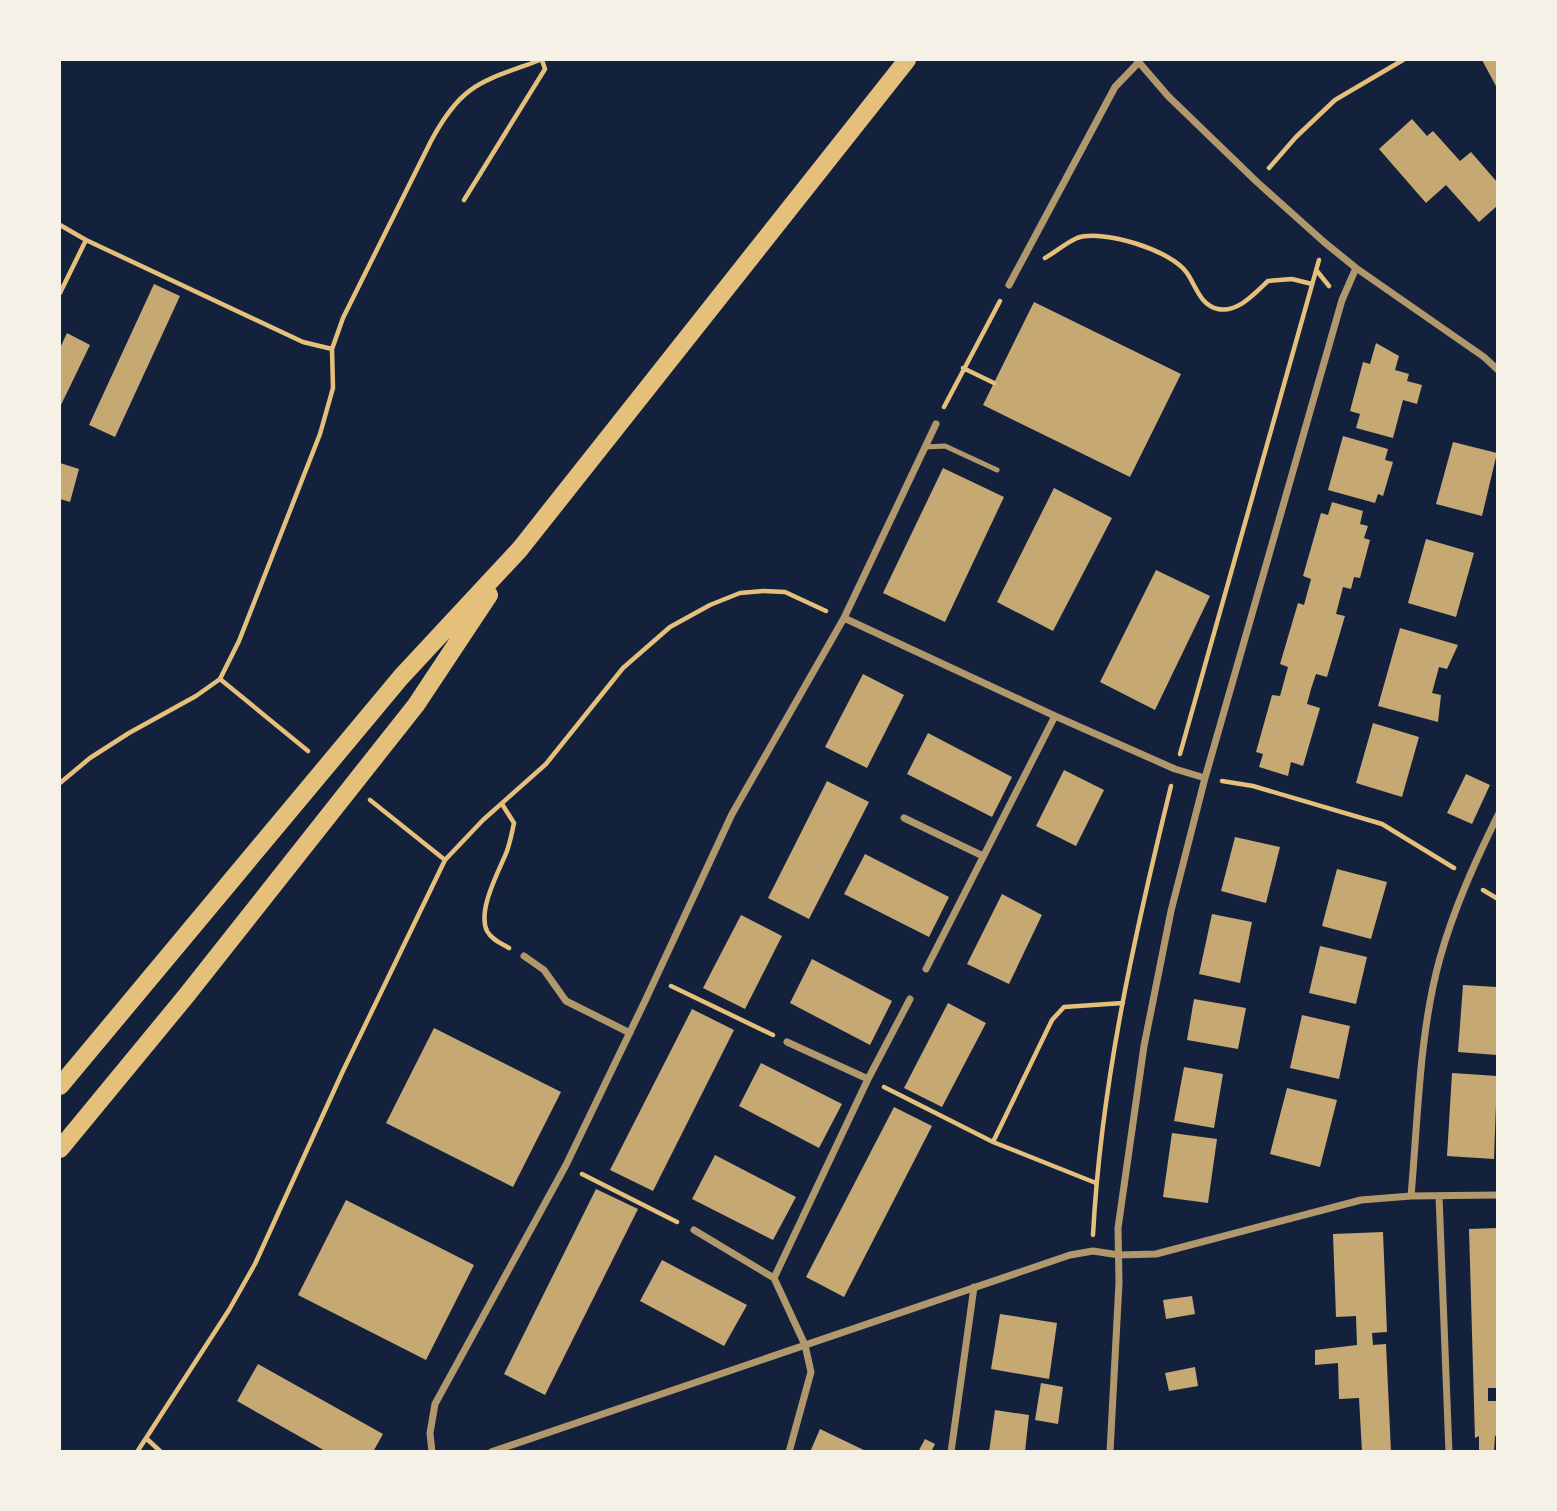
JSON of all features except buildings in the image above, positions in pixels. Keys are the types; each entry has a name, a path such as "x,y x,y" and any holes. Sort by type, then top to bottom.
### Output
{"main road":[{"path":"60,1086 401,677 520,549 907,60"},
{"path":"60,1149 186,996 416,705 520,549"}],"street":[{"path":"1009,285 1115,87 1138,61 1168,96 1324,242 1356,268 1484,357 1497,370"},
{"path":"1110,1451 1118,1228 1143,1046 1171,911 1205,778 1342,300 1356,268"},
{"path":"432,1451 430,1433 435,1404 566,1165 732,814 844,618 936,424"},
{"path":"844,618 1055,716 1175,769 1205,778"},
{"path":"926,968 1055,716"},
{"path":"1411,1196 1426,1034 1440,960 1467,877 1497,815"},
{"path":"904,818 983,856"},
{"path":"524,956 544,970 566,1000 630,1033"},
{"path":"774,1278 868,1079 910,999"},
{"path":"787,1042 868,1079"},
{"path":"491,1451 1070,1255 1093,1251 1119,1255 1156,1254 1361,1200 1411,1196 1497,1195"},
{"path":"1439,1196 1449,1451"},
{"path":"694,1230 774,1278 805,1345 811,1372 789,1451"},
{"path":"951,1451 974,1287"}],"lane":[{"path":"925,447 945,446 997,470"}],"path":[{"path":"60,783 129,733 196,696 220,679 239,641 320,434 333,388 332,349 344,318 445,115 460,97 478,83 541,60 545,69 464,200"},
{"path":"1257,182 1296,137 1335,100 1403,60"},
{"path":"60,225 86,240 303,342 332,349"},
{"path":"1024,257 1043,259 1077,238 1094,235 1130,242 1174,261 1186,271 1207,304 1218,309 1233,308 1249,299 1268,281 1292,279 1312,284"},
{"path":"60,293 86,240"},
{"path":"1093,1251 1096,1183 1123,1003 1143,904 1175,769 1324,242"},
{"path":"936,424 963,368 1009,285"},
{"path":"963,368 994,383"},
{"path":"137,1451 229,1310 255,1264 342,1073 445,860 546,764 623,668 670,627 740,593 763,591 785,593 844,618"},
{"path":"220,679 259,712"},
{"path":"1205,778 1254,786 1382,824 1497,899"},
{"path":"502,804 514,823 484,915 486,928 492,938 524,956"},
{"path":"417,837 445,860"},
{"path":"656,978 787,1042"},
{"path":"993,1142 1052,1020 1064,1007 1123,1003"},
{"path":"868,1079 993,1142 1096,1183"},
{"path":"566,1165 694,1230"},
{"path":"147,1439 161,1451"}]}
